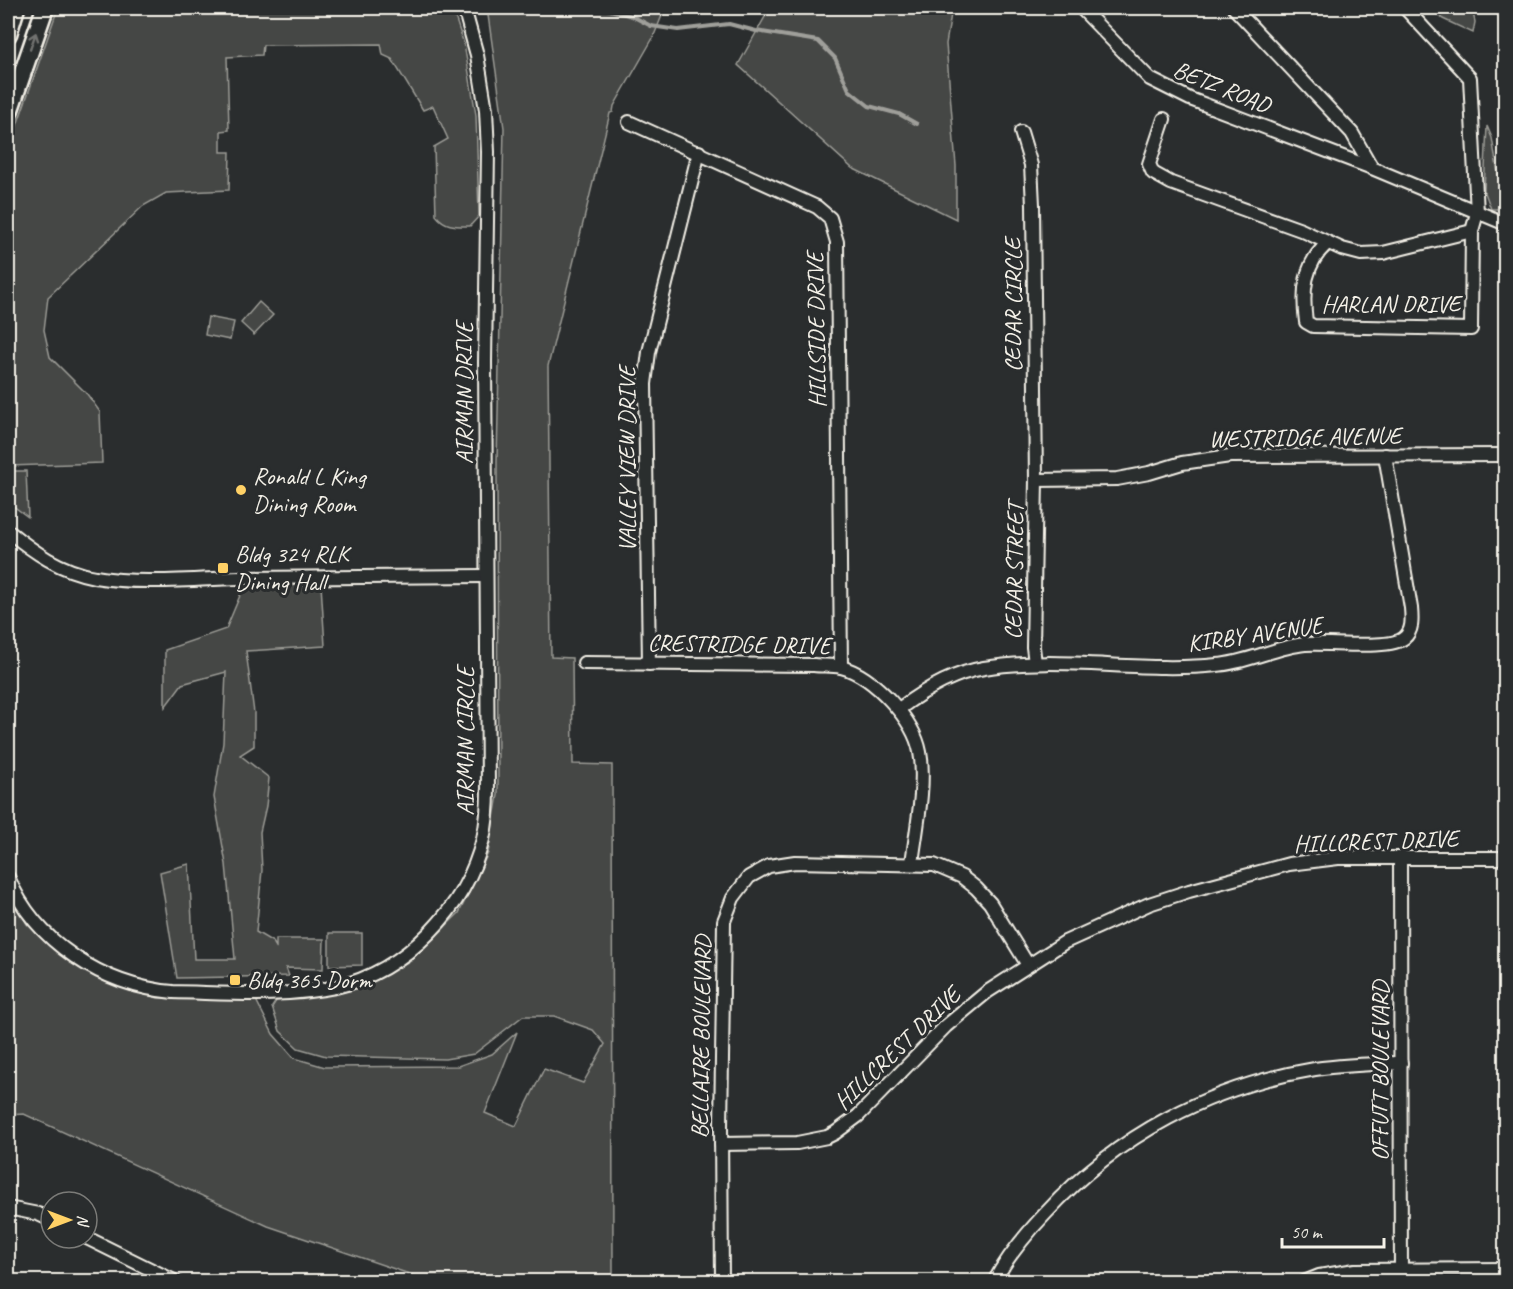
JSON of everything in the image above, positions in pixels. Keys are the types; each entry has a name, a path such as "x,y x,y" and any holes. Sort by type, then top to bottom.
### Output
{"street":[{"path":"8,34 16,8"},
{"path":"8,115 45,8"},
{"name":"AIRMAN DRIVE","path":"464,8 477,55 486,110 488,209 485,576"},
{"name":"BETZ ROAD","path":"1081,8 1150,80 1190,99 1372,168 1506,224"},
{"name":"BETZ ROAD","path":"1234,8 1352,133 1372,168"},
{"path":"1405,8 1470,78 1477,213"},
{"name":"HARLAN DRIVE","path":"1164,119 1149,164 1153,173 1171,183 1300,230 1342,249 1361,254 1383,253 1472,231"},
{"name":"HILLSIDE DRIVE","path":"629,122 817,207 830,218 837,242 841,667"},
{"name":"CEDAR CIRCLE","path":"1021,132 1031,165 1033,205 1036,480"},
{"name":"VALLEY VIEW DRIVE","path":"648,664 645,384 649,352 699,152"},
{"name":"HARLAN DRIVE","path":"1328,243 1318,251 1306,275 1303,300 1306,322 1313,326 1471,329 1472,231 1477,213"},
{"name":"KIRBY AVENUE","path":"899,709 912,699 961,672 986,668 1035,663 1187,667 1218,665 1304,644 1390,645 1403,639 1409,632 1412,622 1411,608 1385,455"},
{"name":"WESTRIDGE AVENUE","path":"1036,480 1117,479 1149,473 1182,463 1230,456 1506,455"},
{"name":"CEDAR STREET","path":"1035,663 1033,647 1036,480"},
{"path":"8,531 35,552 63,567 94,577 170,580 485,576"},
{"name":"AIRMAN CIRCLE","path":"8,877 15,895 42,931 72,956 116,979 159,991 265,993 318,990 338,987 391,964 426,937 446,913 465,884 483,838 488,789 485,576"},
{"name":"CRESTRIDGE DRIVE","path":"584,663 841,667 858,675 899,709 920,751 921,788 912,863"},
{"name":"HILLCREST DRIVE","path":"721,1144 797,1143 827,1137 835,1133 858,1116 946,1026 987,992 1065,942 1149,904 1288,864 1338,858 1400,860 1506,858"},
{"name":"OFFUTT BOULEVARD","path":"1400,860 1401,1275"},
{"name":"BELLAIRE BOULEVARD","path":"722,1281 724,921 733,898 749,877 769,866 795,862 934,865 962,877 976,888 990,903 1028,965"},
{"path":"994,1281 1034,1226 1067,1190 1136,1135 1184,1109 1258,1081 1304,1071 1401,1063"},
{"path":"8,1208 39,1214"},
{"path":"99,1244 176,1281"},
{"path":"1304,1281 1355,1270 1401,1275 1506,1269"}],"shaded area":[{"path":"58,8 452,8 464,44 476,115 479,216 470,226 460,226 447,224 436,215 434,147 448,139 433,106 423,110 392,59 383,55 381,44 263,45 262,55 227,57 229,130 221,131 221,152 230,152 229,190 166,193 143,206 48,297 44,330 50,357 87,394 100,412 102,463 8,466 8,151"},
{"path":"487,8 665,8 653,38 614,106 613,112 610,113 548,366 551,657 572,658 573,764 612,765 613,1281 430,1281 268,1226 24,1114 8,1115 8,891 27,924 69,962 109,983 158,998 256,1000 273,1034 294,1058 325,1067 458,1066 492,1054 517,1032 485,1113 516,1126 544,1069 583,1083 605,1044 593,1030 554,1016 523,1016 474,1054 445,1059 326,1056 298,1048 280,1031 272,1007 276,1001 348,991 410,961 459,913 488,853 498,795 497,462 504,128"},
{"path":"770,8 952,8 946,44 956,166 956,219 852,168 738,65"},
{"path":"1429,8 1472,8 1475,22 1473,33 1443,19"},
{"path":"1487,126 1492,138 1504,209 1491,209 1484,190"},
{"path":"259,302 273,315 254,335 241,323"},
{"path":"208,317 234,322 230,340 205,335"},
{"path":"8,471 26,471 28,517 8,502"},
{"path":"321,585 325,646 246,651 254,713 254,746 240,755 269,778 260,832 262,870 256,932 273,942 276,947 276,939 324,939 323,969 286,968 289,976 177,978 160,872 189,864 194,959 235,959 226,864 214,797 223,743 226,672 182,684 165,707 165,650 226,629 244,586"},
{"path":"329,933 362,933 362,965 329,966"}],"waterway":[{"path":"603,8 632,16 651,26 678,30 729,24 756,31 818,41 835,58 849,90 869,106 899,114 917,124"}],"place":[{"name":"Ronald L King Dining Room","path":"241,490"},
{"name":"Bldg 324 RLK Dining Hall","path":"223,568"},
{"name":"Bldg 365 Dorm","path":"235,980"}]}
